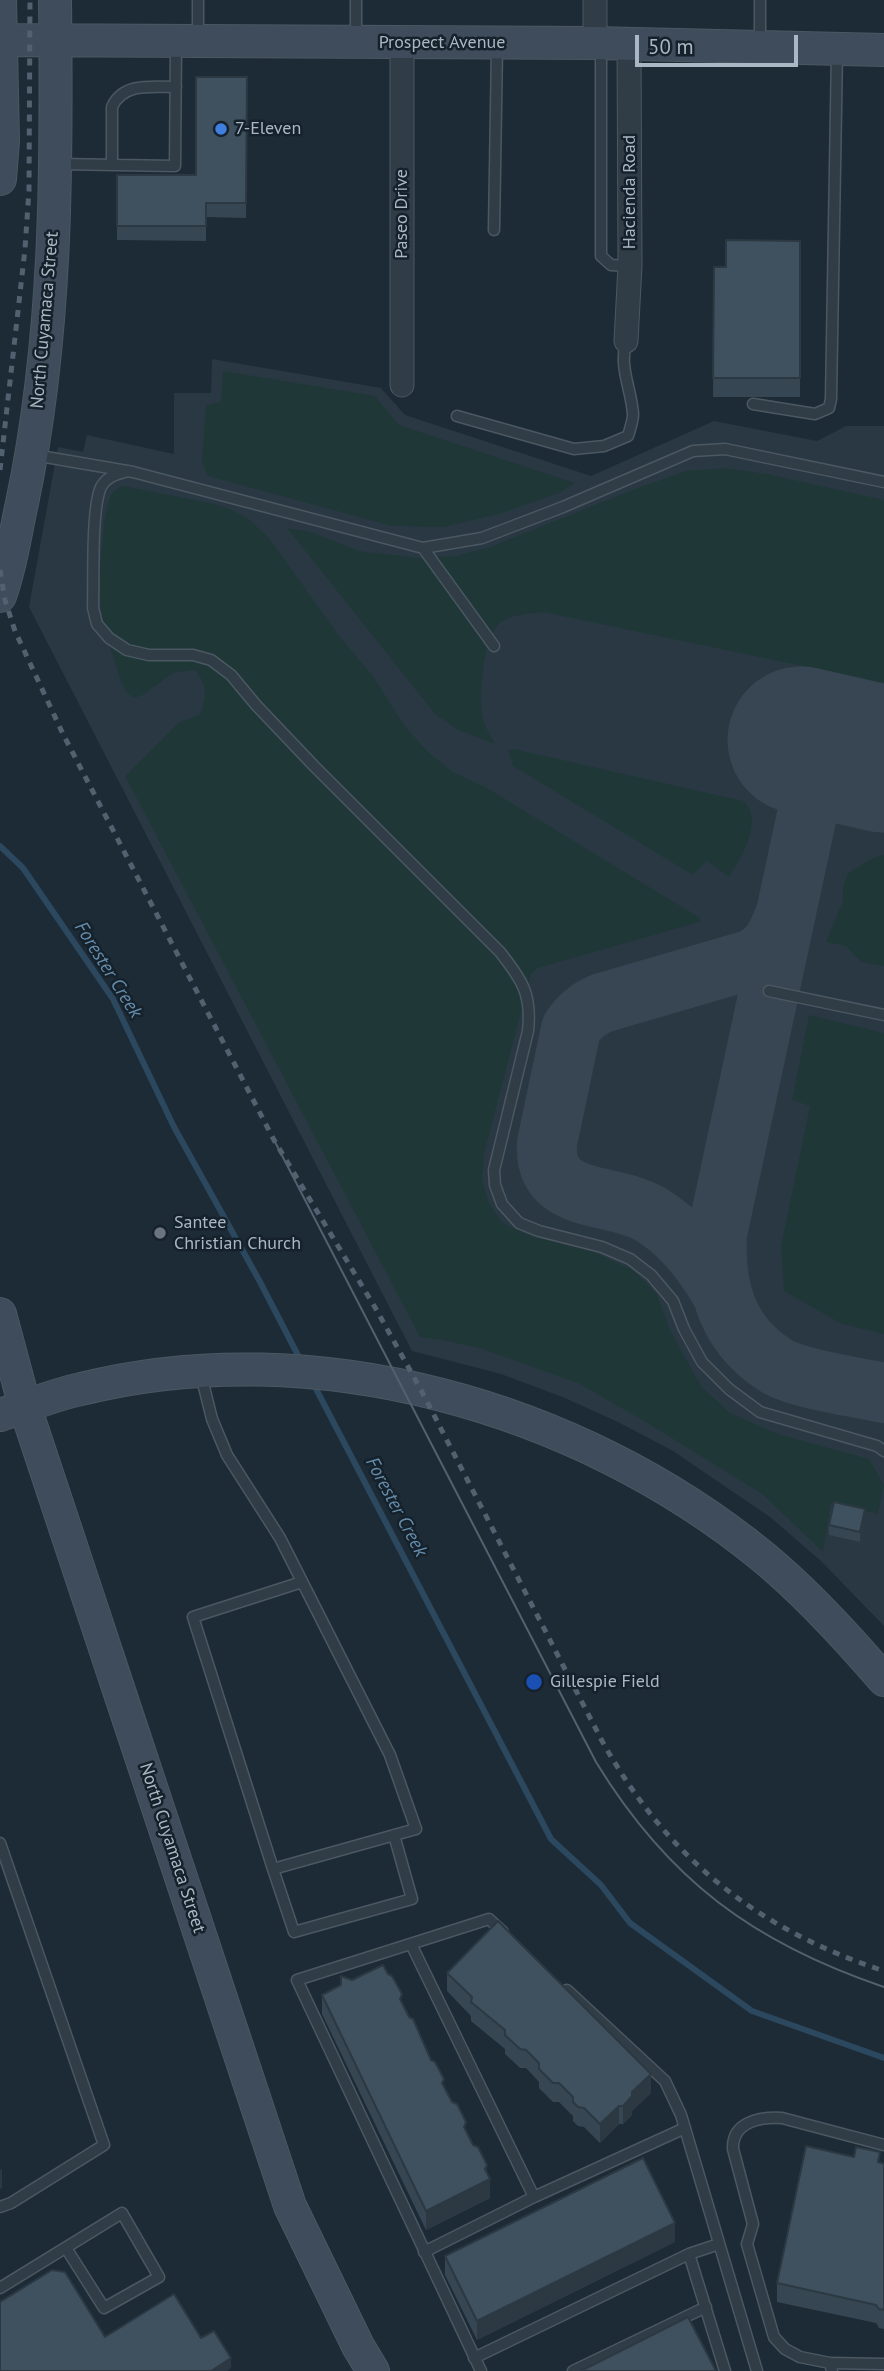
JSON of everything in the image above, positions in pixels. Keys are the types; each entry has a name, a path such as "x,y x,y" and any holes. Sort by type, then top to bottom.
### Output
{"main road":[{"path":"0,0 3,141 0,179"},
{"name":"North Cuyamaca Street","path":"0,596 32,455 48,309 56,164 55,0"},
{"name":"Prospect Avenue","path":"1,40 608,43 884,50"},
{"name":"North Cuyamaca Street","path":"0,1314 12,1411 290,2206 358,2346 373,2371"},
{"path":"12,1411 80,1389 163,1375 201,1372 248,1371 324,1375 451,1397 518,1418 570,1439 656,1482 708,1515 763,1556 790,1581 884,1680"}],"street":[{"name":"Hacienda Road","path":"595,0 608,43 630,266 626,341"},
{"name":"Paseo Drive","path":"402,43 402,385"}],"lane":[{"path":"56,164 175,166 176,87 198,0"},
{"path":"356,0 356,43"},
{"path":"760,0 760,48"},
{"path":"494,230 497,43"},
{"path":"753,404 815,414 828,408 831,399 837,50"},
{"path":"112,165 112,107 115,100 127,90 139,87 176,87"},
{"path":"457,416 574,449 604,446 628,436 633,415 624,376 623,353 626,341"},
{"path":"32,455 128,471 423,548 481,538 693,452 725,449 884,482"},
{"path":"128,471 110,476 102,487 97,508 93,608 97,624 108,638 128,650 149,655 193,655 211,660 231,675 281,732 499,952 521,978 528,996 530,1012 528,1031 494,1170 495,1185 502,1204 519,1223 539,1231 602,1247 630,1259 652,1275 673,1301 702,1362 729,1389 760,1412 877,1446 884,1451"},
{"path":"423,548 494,646"},
{"path":"769,991 884,1015"},
{"path":"201,1372 212,1419 227,1455 273,1527 393,1761 416,1829 273,1869"},
{"path":"302,1582 193,1617 293,1932 412,1899 394,1835"},
{"path":"0,1843 104,2145 11,2203 0,2207"},
{"path":"481,2371 297,1980 489,1919 509,1937"},
{"path":"411,1944 534,2197"},
{"path":"557,1982 665,2081 685,2128 757,2371"},
{"path":"884,2145 782,2118 767,2118 746,2124 740,2128 733,2141 753,2224 747,2244 775,2337 785,2349 831,2367 884,2364"},
{"path":"424,2252 534,2197 685,2128"},
{"path":"0,2288 122,2213 159,2277 104,2308 66,2248"},
{"path":"474,2358 689,2254 719,2244"},
{"path":"689,2254 725,2371"},
{"path":"573,2371 706,2307"}],"shaded area":[{"path":"212,359 381,388 405,415 591,476 714,421 817,441 846,426 884,426 884,1626 821,1561 770,1517 673,1451 565,1398 501,1374 412,1351 29,607 58,447 83,452 87,435 174,454 174,393 211,393"}],"green space":[{"path":"223,371 375,396 399,425 575,483 559,493 499,514 443,527 392,526 208,476 202,462 206,405 221,402"},
{"path":"724,468 767,474 884,500 884,683 543,612 520,615 500,623 494,630 483,668 484,722 495,744 458,730 435,714 287,528 311,532 359,551 417,558 456,556 490,547 686,471"},
{"path":"124,486 215,504 249,519 269,538 340,637 373,676 404,725 429,753 453,772 487,788 700,918 701,921 696,923 538,968 531,974 484,1154 482,1180 489,1203 503,1223 530,1236 593,1252 633,1270 657,1294 670,1330 701,1386 730,1413 778,1434 869,1459 884,1485 878,1514 831,1503 823,1552 762,1494 578,1383 479,1348 420,1337 125,776 179,722 199,715 205,692 195,670 173,673 143,695 134,698 127,693 121,682 102,618 100,585 108,504 113,491"},
{"path":"514,749 743,801 752,818 745,850 729,877 707,861 693,875 513,766 508,750"},
{"path":"884,855 884,966 861,962 846,946 826,942 843,901 843,887 848,873 873,858"},
{"path":"809,1015 884,1033 884,1334 842,1324 784,1291 781,1246 810,1106 792,1100"}],"building":[{"path":"196,77 247,77 246,203 206,203 206,226 117,226 117,175 196,175"},
{"path":"726,240 800,241 800,378 713,378 714,267 726,267"},
{"path":"834,1502 865,1509 860,1532 829,1525"},
{"path":"498,1921 651,2074 632,2092 632,2096 623,2106 619,2106 600,2124 584,2108 573,2102 573,2097 559,2083 553,2083 539,2069 539,2063 526,2050 520,2049 505,2035 505,2030 471,2002 472,1997 447,1973"},
{"path":"383,1965 402,1994 400,1999 409,2017 413,2019 431,2060 435,2062 444,2079 442,2083 466,2122 464,2127 487,2165 485,2169 490,2179 426,2211 322,1995 341,1985 341,1976 352,1980"},
{"path":"806,2146 854,2157 856,2147 880,2152 878,2162 884,2164 884,2310 876,2305 777,2283"},
{"path":"643,2158 675,2223 477,2321 445,2256"},
{"path":"52,2270 65,2272 105,2337 174,2294 201,2338 214,2331 231,2358 211,2371 0,2371 0,2302"},
{"path":"688,2317 716,2371 581,2371"}],"waterway":[{"name":"Forester Creek","path":"0,846 23,868 113,999 174,1127 302,1363"},
{"name":"Forester Creek","path":"314,1385 551,1839 601,1885 630,1923 752,2011 884,2058"}],"taxiway":[{"path":"822,745 717,1234 718,1273 721,1291 735,1324 745,1339 775,1365 812,1378 884,1393"},
{"path":"721,1292 690,1248 661,1221 634,1207 582,1194 556,1177 549,1163 547,1143 571,1029 588,1010 602,1003 753,959 770,945 786,913"}],"runway":[{"path":"801,740 884,759"}],"tram line":[{"path":"274,1140 596,1762 624,1804 653,1841 684,1873 718,1902 755,1928 794,1950 837,1970 884,1987"}],"railway":[{"path":"0,470 29,190 30,0"},
{"path":"0,570 5,600 15,631 63,734 274,1140 376,1309 421,1390 601,1739 627,1781 685,1853 719,1884 795,1934 884,1971"}],"place":[{"name":"7-Eleven","path":"221,129"},
{"name":"Santee Christian Church","path":"160,1233"},
{"name":"Gillespie Field","path":"534,1682"}]}
